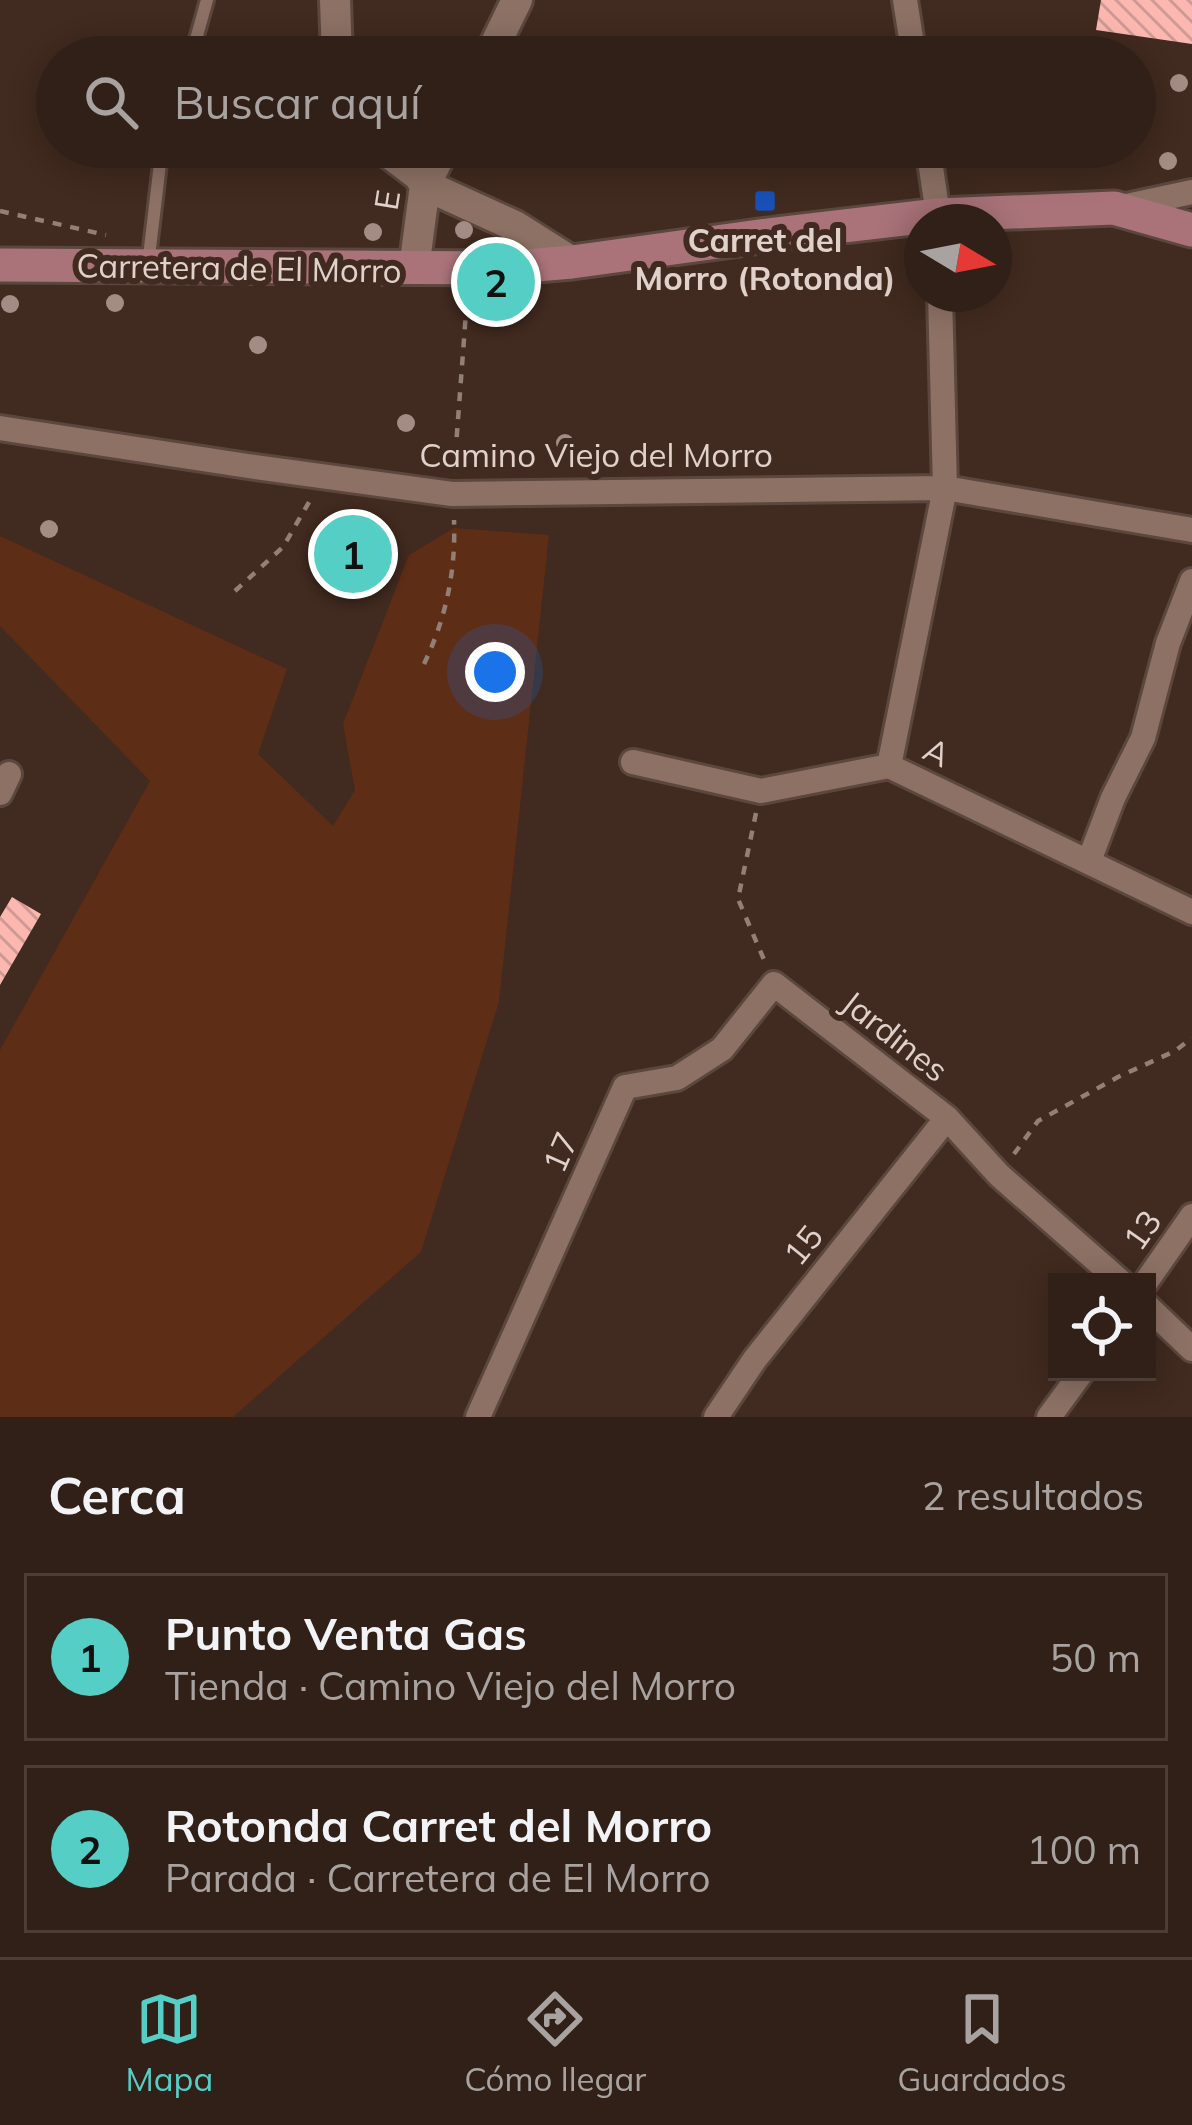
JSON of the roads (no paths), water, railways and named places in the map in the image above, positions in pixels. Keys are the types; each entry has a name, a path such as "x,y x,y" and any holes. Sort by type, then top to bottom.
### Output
{"main road":[{"name":"Carretera de El Morro","path":"1012,214 1114,208 1192,230"},
{"name":"Carretera de El Morro","path":"0,265 149,255 485,269 904,221"}],"street":[{"path":"335,0 336,36"},
{"path":"499,36 517,0"},
{"path":"905,0 911,36"},
{"path":"409,168 424,185 515,226 572,262"},
{"name":"E","path":"414,269 424,185 433,168"},
{"path":"931,168 937,204"},
{"path":"1114,208 1192,192"},
{"path":"890,766 945,488 940,312"},
{"name":"Camino Viejo del Morro","path":"0,428 452,494 945,488 1192,530"},
{"path":"1089,861 1143,738 1168,643 1192,581"},
{"name":"A","path":"633,762 761,791 890,766 1192,911"},
{"name":"Jardines","path":"774,984 946,1118 999,1175 1111,1273"},
{"name":"17","path":"478,1417 625,1087 677,1078 722,1049 774,984"},
{"name":"15","path":"716,1417 755,1359 946,1118"},
{"name":"13","path":"1152,1273 1192,1216"},
{"path":"1156,1315 1192,1349"},
{"path":"1049,1417 1075,1381"}],"lane":[{"path":"197,36 207,0"},
{"path":"149,255 159,168"}],"place":[{"name":"Carret del Morro (Rotonda)","path":"765,201"},
{"name":"Rotonda Carret del Morro","path":"496,282"},
{"name":"Punto Venta Gas","path":"353,554"}]}
